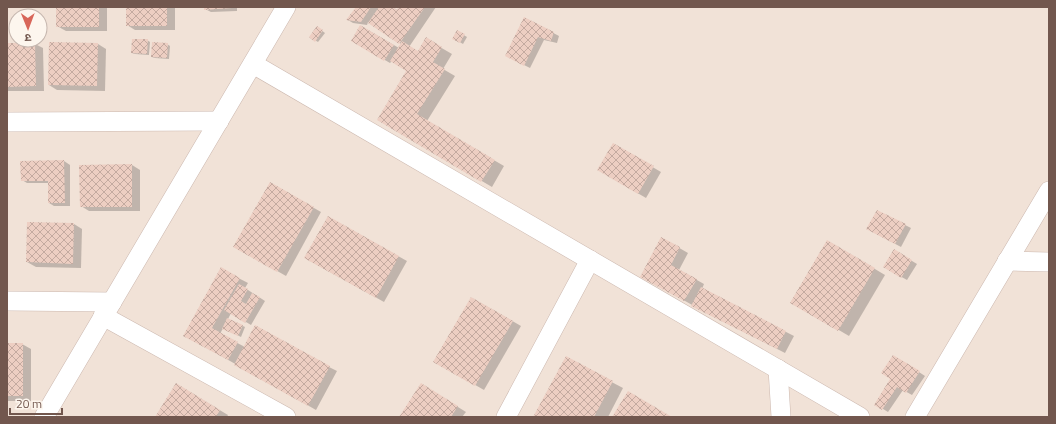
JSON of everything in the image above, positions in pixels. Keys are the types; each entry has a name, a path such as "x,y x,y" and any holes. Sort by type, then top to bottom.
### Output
{"street":[{"path":"44,417 286,7"},
{"path":"253,64 860,417"},
{"path":"7,122 219,121"},
{"path":"914,417 1049,191"},
{"path":"506,417 590,260"},
{"path":"1007,261 1049,262"},
{"path":"7,301 107,309 286,417"},
{"path":"778,369 781,417"}],"shaded area":[{"path":"7,7 1049,7 1049,417 7,417"}],"building":[{"path":"56,7 99,7 99,27 56,27"},
{"path":"126,7 167,7 167,26 126,26"},
{"path":"204,7 232,7 232,8 204,10"},
{"path":"356,7 371,7 361,22 346,20"},
{"path":"379,7 393,7 397,10 398,7 425,7 399,44 368,23"},
{"path":"524,17 554,32 551,41 538,37 524,66 505,56"},
{"path":"360,25 394,45 384,61 351,41"},
{"path":"317,26 323,30 315,42 309,37"},
{"path":"457,30 465,34 460,43 452,39"},
{"path":"426,37 442,47 433,62 445,69 417,114 495,160 481,182 377,120 406,71 390,61 402,41 418,51"},
{"path":"132,39 148,39 147,54 131,53"},
{"path":"49,42 98,43 97,86 48,85"},
{"path":"152,42 168,43 167,58 151,57"},
{"path":"7,43 8,48 35,48 36,86 7,87"},
{"path":"613,143 654,166 638,194 597,170"},
{"path":"64,160 65,203 48,203 48,181 21,181 20,161"},
{"path":"132,164 132,207 80,207 79,165"},
{"path":"270,182 314,207 277,272 233,247"},
{"path":"877,210 906,224 895,244 866,229"},
{"path":"328,216 399,256 376,298 304,258"},
{"path":"27,222 74,223 73,264 26,262"},
{"path":"661,237 680,247 671,265 697,279 684,301 640,277"},
{"path":"827,240 875,268 838,331 790,303"},
{"path":"894,249 912,260 901,278 883,267"},
{"path":"221,267 240,278 212,328 238,342 228,360 183,336"},
{"path":"239,284 248,289 241,301 246,304 252,293 260,297 245,323 224,310"},
{"path":"701,287 786,331 777,349 691,306"},
{"path":"471,297 513,321 475,386 433,362"},
{"path":"227,318 243,325 238,336 222,329"},
{"path":"255,325 330,366 308,406 234,365"},
{"path":"7,343 23,343 23,396 7,396"},
{"path":"893,355 920,371 906,393 897,387 882,410 874,405 890,379 881,373"},
{"path":"566,356 613,381 594,417 533,417"},
{"path":"176,383 220,410 216,417 155,417"},
{"path":"421,383 458,406 451,417 399,417"},
{"path":"628,391 672,417 612,417"}]}
